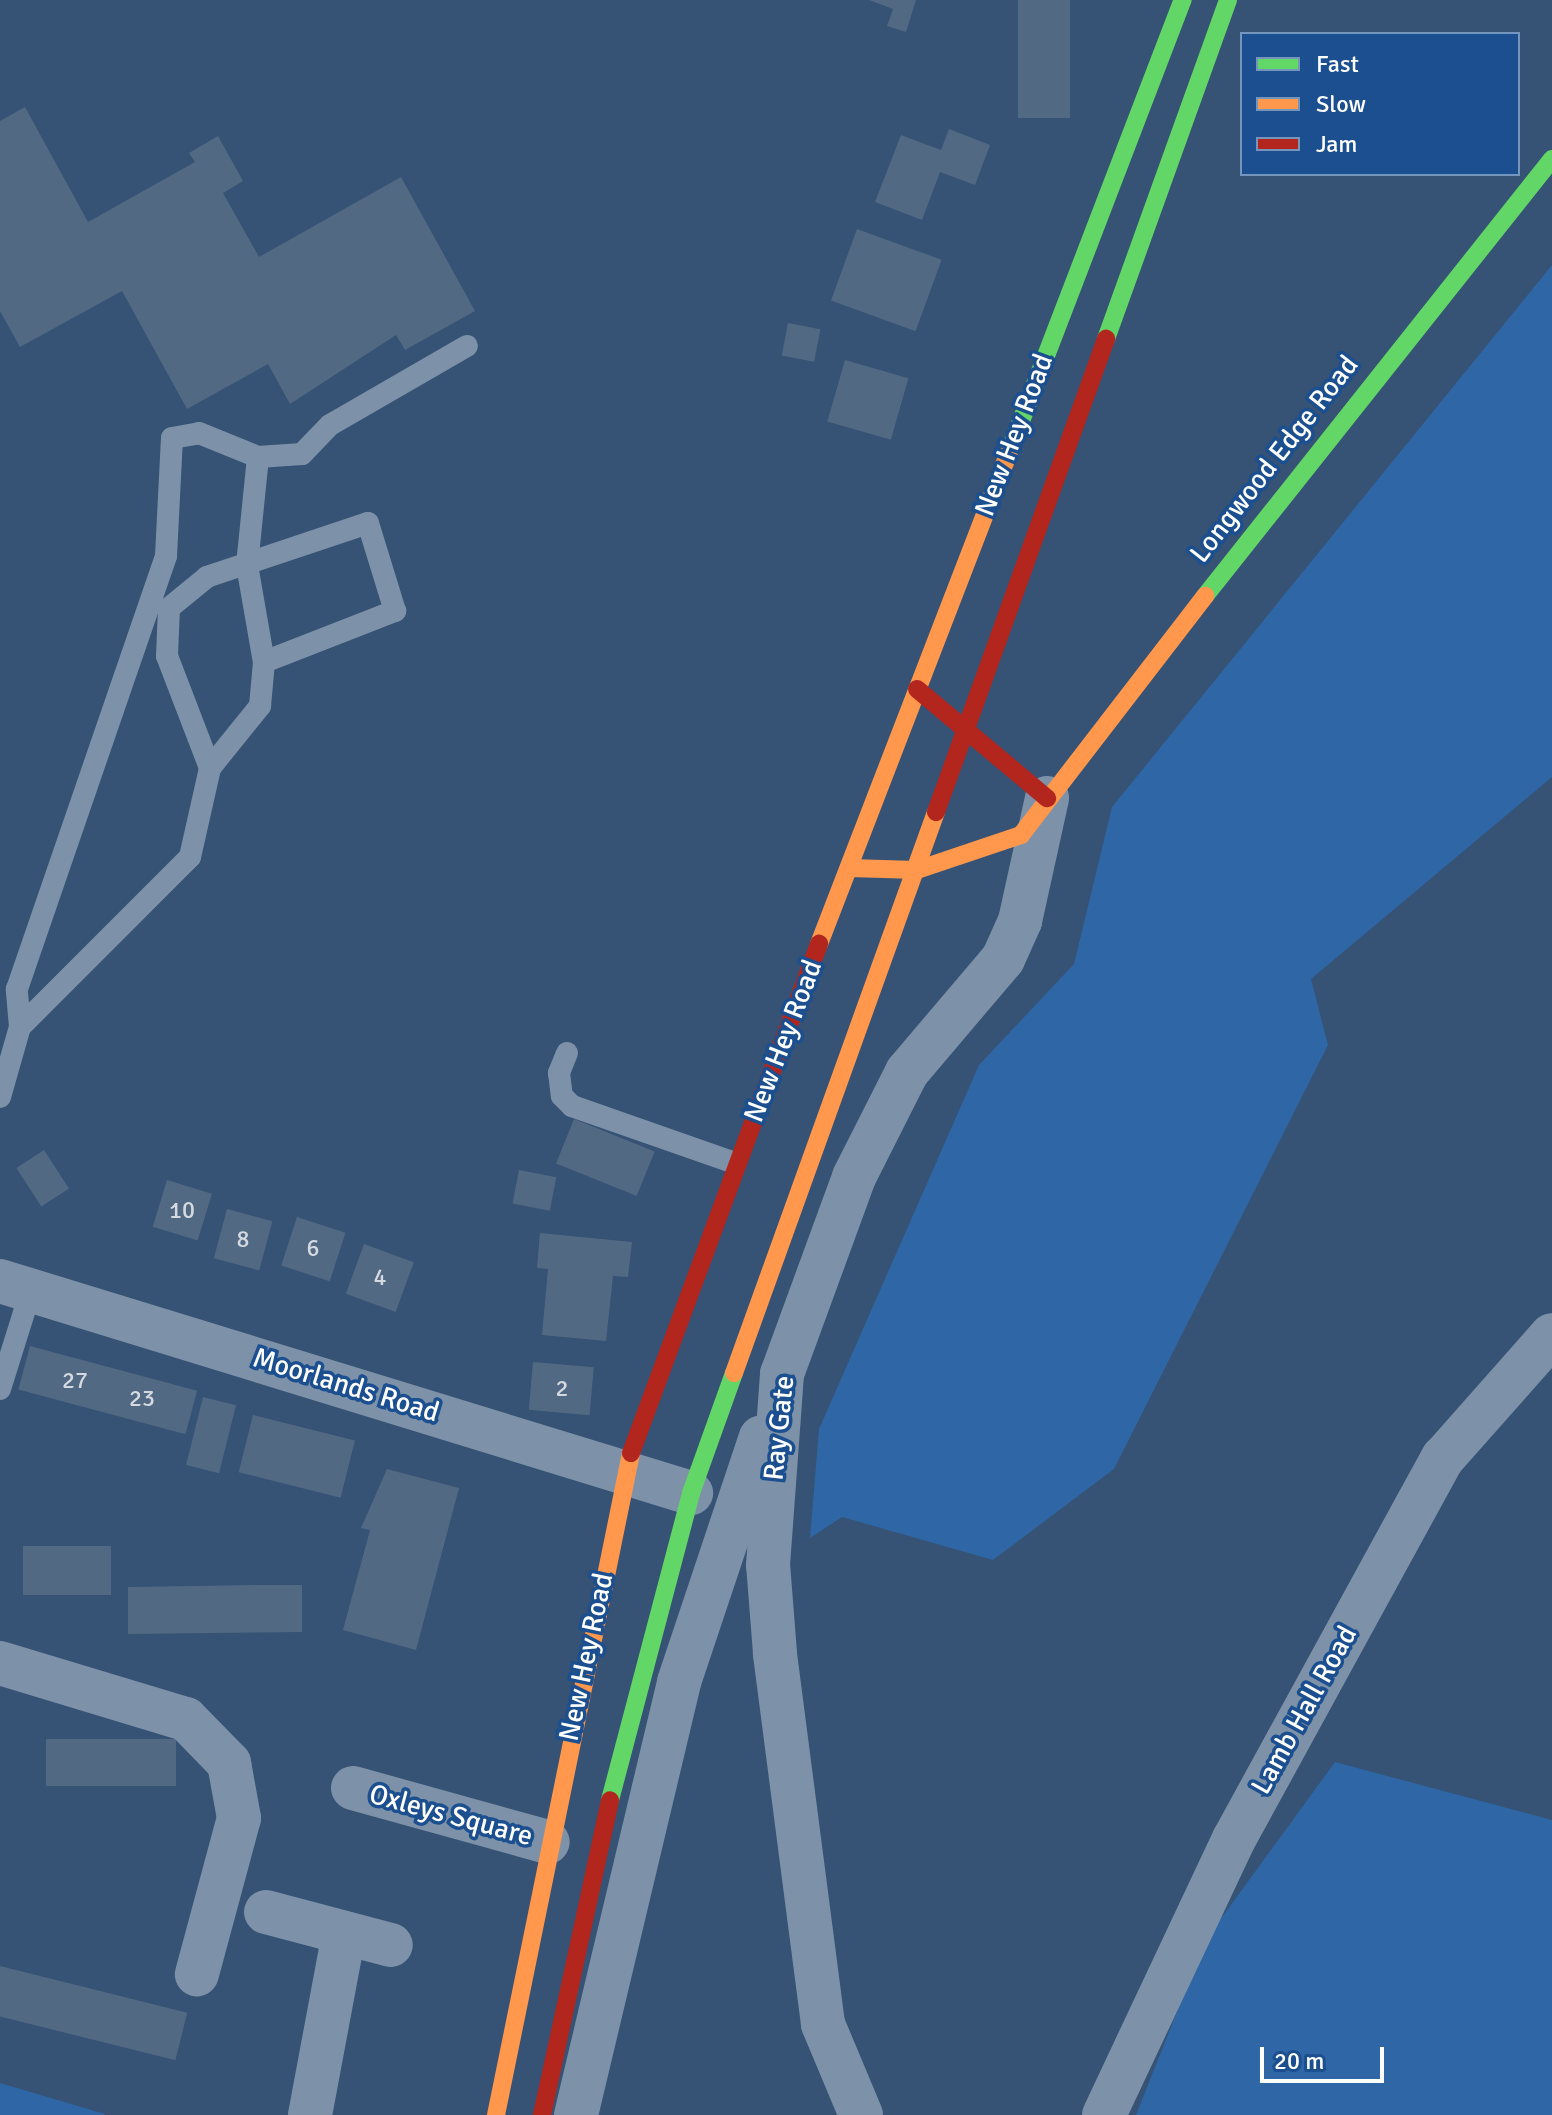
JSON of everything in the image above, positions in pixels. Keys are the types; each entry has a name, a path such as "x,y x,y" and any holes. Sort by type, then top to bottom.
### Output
{"main road":[{"name":"New Hey Road","path":"496,2115 548,1842 624,1474 735,1163 917,689 1207,3"},
{"name":"New Hey Road","path":"542,2115 584,1896 691,1493 970,728 1207,3"},
{"name":"Longwood Edge Road","path":"849,868 917,870 1021,835 1388,357 1552,159"},
{"path":"917,689 970,728 1047,798"}],"street":[{"name":"Ray Gate","path":"861,2115 823,2024 775,1653 768,1565 782,1374 854,1177 907,1072 1003,959 1020,921 1047,798"},
{"name":"Moorlands Road","path":"16,1285 691,1493"},
{"name":"Lamb Hall Road","path":"1104,2115 1234,1839 1443,1458 1552,1335"},
{"path":"576,2115 679,1682 782,1374"},
{"path":"0,1663 186,1719 229,1763 239,1818 197,1974"},
{"name":"Oxleys Square","path":"353,1788 548,1842"},
{"path":"266,1912 391,1945"},
{"path":"310,2115 344,1933"}],"lane":[{"path":"0,1097 20,1027 17,989 166,556 172,438 199,433 258,457 302,454 330,425 467,346"},
{"path":"20,1027 190,857 210,768 260,706 264,662 247,565 258,457"},
{"path":"210,768 167,656 169,608 207,577 368,523 395,611 264,662"},
{"path":"567,1053 559,1073 572,1106 735,1163"},
{"path":"0,1389 16,1285"}],"shaded area":[{"path":"1552,265 1552,777 1311,979 1328,1045 1114,1469 993,1560 842,1517 810,1538 819,1429 979,1065 1074,964 1112,807"},
{"path":"1335,1762 1552,1820 1552,2115 1136,2115 1206,1939"},
{"path":"0,2083 105,2114 105,2115 0,2115"}],"building":[{"path":"869,0 916,0 906,32 887,26 893,9"},
{"path":"1018,0 1070,0 1070,118 1018,118"},
{"path":"25,107 88,222 195,162 189,153 218,136 243,181 223,193 259,257 401,177 475,311 405,350 396,335 290,404 268,364 187,409 122,291 20,347 0,311 0,121"},
{"path":"949,129 990,145 975,185 940,172 922,220 875,202 901,135 941,150"},
{"path":"857,229 942,260 916,331 831,300"},
{"path":"788,323 820,329 814,362 782,355"},
{"path":"845,360 908,378 891,440 827,422"},
{"path":"574,1119 655,1152 637,1196 556,1164"},
{"path":"44,1150 69,1189 41,1207 16,1168"},
{"path":"519,1170 556,1177 550,1211 513,1203"},
{"path":"167,1180 212,1194 198,1241 153,1227"},
{"path":"227,1209 272,1221 259,1270 214,1258"},
{"path":"297,1217 346,1233 330,1281 281,1266"},
{"path":"540,1233 632,1242 628,1277 613,1276 606,1341 542,1335 548,1269 537,1268"},
{"path":"364,1244 414,1262 396,1312 346,1294"},
{"path":"30,1346 197,1391 185,1434 18,1389"},
{"path":"533,1362 594,1367 590,1415 529,1410"},
{"path":"203,1397 236,1405 219,1473 186,1465"},
{"path":"253,1415 355,1440 341,1498 239,1472"},
{"path":"387,1469 459,1488 416,1650 343,1630 370,1530 361,1528"},
{"path":"23,1546 111,1546 111,1595 23,1595"},
{"path":"302,1585 302,1632 128,1634 128,1587"},
{"path":"46,1739 176,1739 176,1786 46,1786"},
{"path":"0,1966 187,2013 175,2060 0,2017"}],"traffic: fast":[{"path":"1011,447 1183,0"},
{"path":"1106,339 1228,0"},
{"path":"1205,596 1552,159"},
{"path":"610,1800 691,1493 734,1373"}],"traffic: slow":[{"path":"819,944 1011,447"},
{"path":"849,868 917,870 1021,835 1205,596"},
{"path":"734,1373 936,812"},
{"path":"496,2115 631,1453"}],"traffic: jam":[{"path":"936,812 1106,339"},
{"path":"917,689 1047,798"},
{"path":"631,1453 819,944"},
{"path":"542,2115 610,1800"}]}
